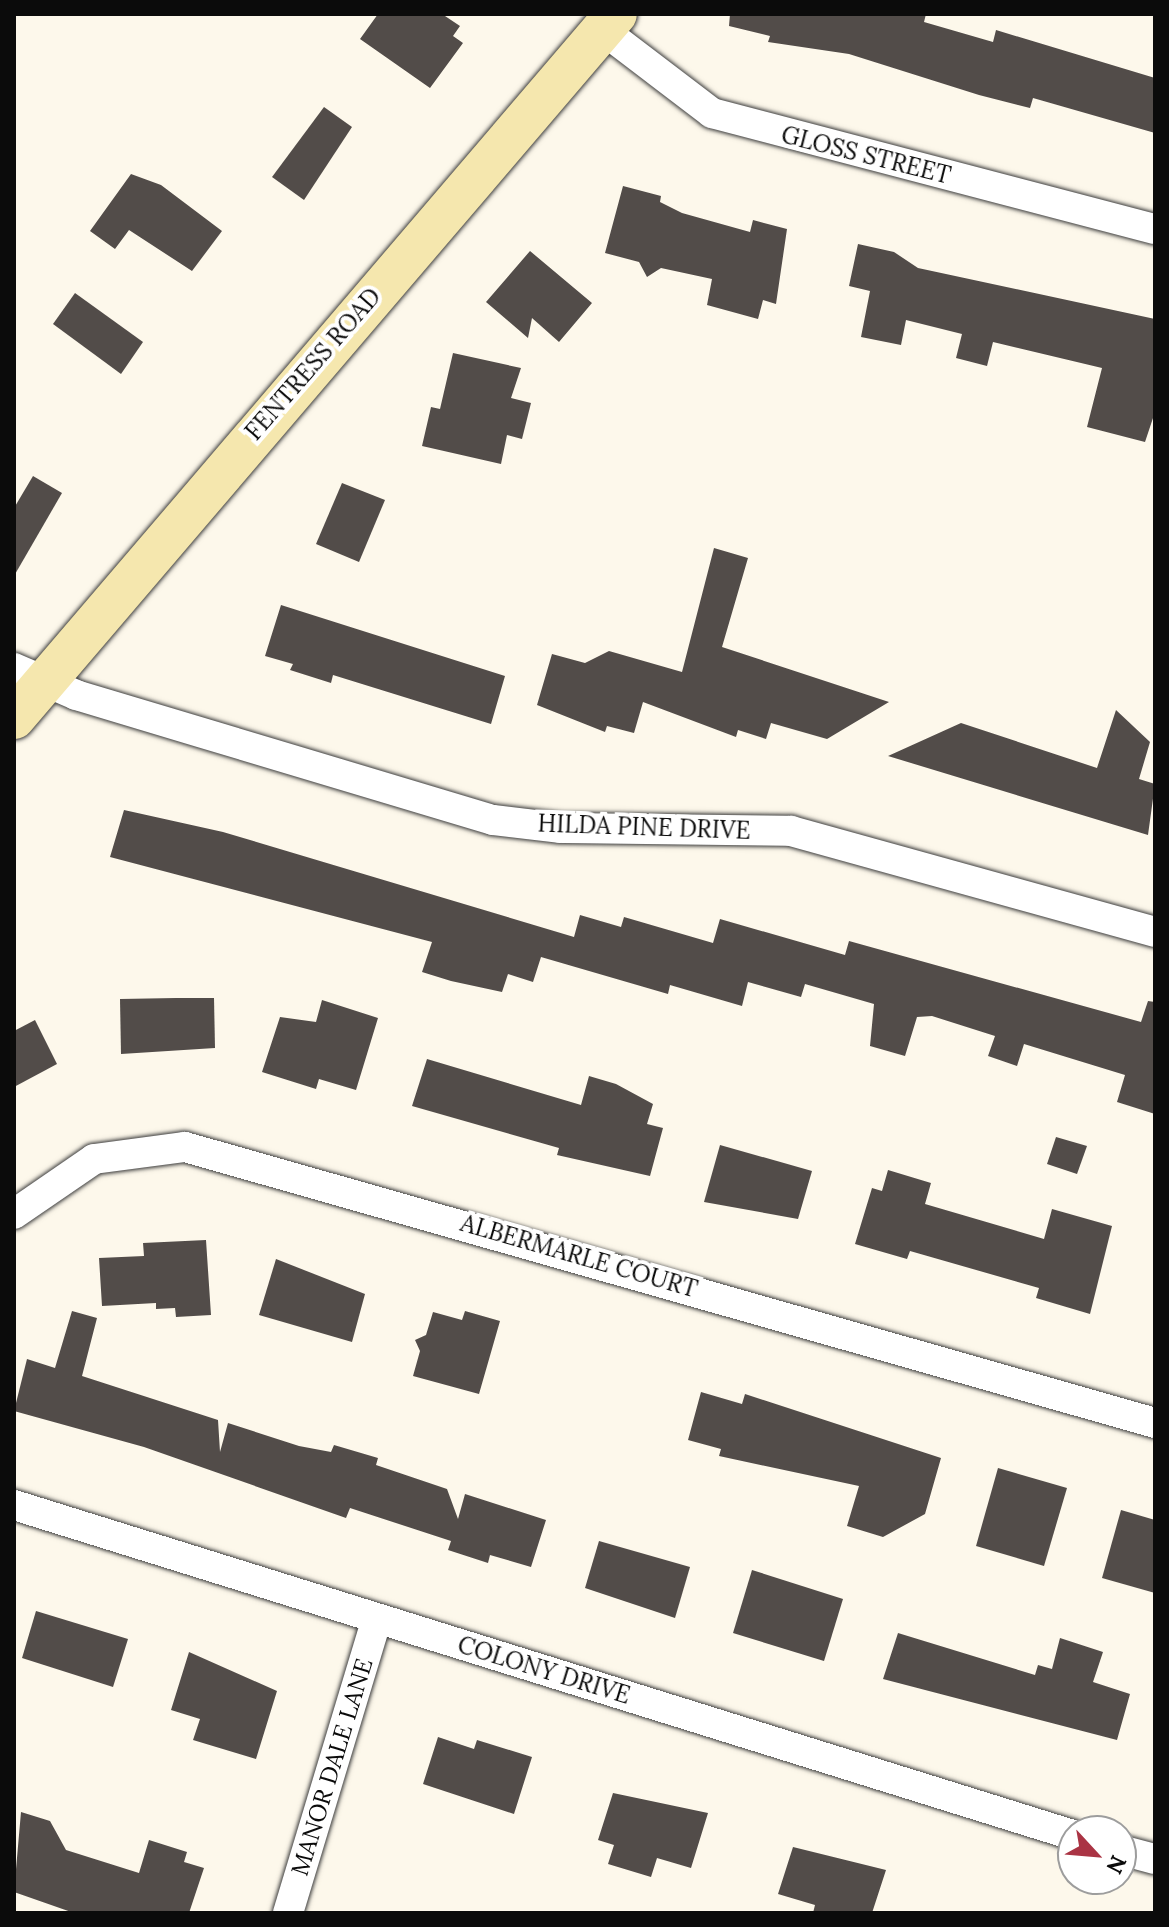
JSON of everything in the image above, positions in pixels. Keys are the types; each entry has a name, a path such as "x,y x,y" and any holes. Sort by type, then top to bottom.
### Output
{"street":[{"name":"GLOSS STREET","path":"610,22 712,113 1155,229"},
{"name":"FENTRESS ROAD","path":"14,718 29,675 610,22"},
{"name":"HILDA PINE DRIVE","path":"29,675 493,820 560,828 791,831 1155,932"},
{"name":"ALBERMARLE COURT","path":"14,1214 94,1159 185,1147 1155,1423"},
{"name":"COLONY DRIVE","path":"14,1505 376,1621 1057,1830"},
{"name":"MANOR DALE LANE","path":"288,1913 376,1621"}],"building":[{"path":"378,14 442,14 460,26 453,36 463,43 430,88 360,39"},
{"path":"730,14 926,14 924,22 993,42 996,30 1155,78 1155,133 1033,98 1030,108 979,95 849,54 768,42 770,36 729,26"},
{"path":"324,107 352,127 304,200 272,177"},
{"path":"131,174 161,185 222,231 192,271 129,230 115,249 90,231"},
{"path":"623,186 661,196 660,202 682,213 750,232 753,220 787,229 776,304 763,300 758,319 707,305 712,279 661,268 647,277 639,262 605,253"},
{"path":"858,244 894,252 918,268 1155,319 1155,412 1145,442 1087,427 1102,368 993,342 987,366 956,358 962,334 906,320 901,345 861,337 870,291 849,286"},
{"path":"530,251 592,303 559,342 532,318 528,338 486,302"},
{"path":"75,293 143,342 121,374 53,324"},
{"path":"453,353 521,368 511,398 531,403 522,439 507,435 501,464 422,446 431,407 440,409"},
{"path":"33,476 62,493 14,576 14,508"},
{"path":"342,483 385,500 359,562 316,544"},
{"path":"714,548 748,558 722,647 889,702 827,739 771,723 766,739 738,730 736,737 643,702 634,733 607,726 605,732 537,705 552,654 585,663 609,651 682,672"},
{"path":"281,605 505,676 491,724 333,675 331,683 290,670 293,664 265,656"},
{"path":"1116,710 1150,742 1139,779 1155,784 1148,835 888,756 961,723 1097,768"},
{"path":"124,810 223,832 574,937 580,915 621,927 624,917 713,943 720,919 845,955 849,941 1141,1022 1148,1001 1155,1002 1155,1114 1117,1102 1125,1075 1024,1044 1017,1066 988,1056 995,1036 932,1016 917,1017 905,1056 870,1046 874,1004 805,984 801,997 748,982 742,1006 670,985 668,994 541,957 533,982 508,974 502,992 451,981 422,972 432,942 110,857"},
{"path":"214,998 215,1048 121,1054 120,999"},
{"path":"322,1000 378,1018 356,1090 319,1079 316,1089 262,1072 280,1017 316,1022"},
{"path":"35,1020 57,1064 14,1087 14,1031"},
{"path":"427,1059 581,1105 589,1076 616,1084 653,1104 647,1124 663,1128 650,1176 557,1155 559,1148 412,1106"},
{"path":"1056,1137 1087,1146 1077,1174 1047,1164"},
{"path":"720,1145 812,1171 798,1219 704,1202"},
{"path":"888,1170 931,1183 925,1204 1044,1239 1052,1209 1112,1226 1090,1314 1036,1298 1039,1288 910,1251 907,1259 855,1244 872,1188 882,1191"},
{"path":"206,1240 211,1315 176,1317 175,1308 156,1309 156,1303 102,1306 99,1258 144,1256 143,1243"},
{"path":"276,1259 365,1294 352,1342 259,1315"},
{"path":"72,1311 97,1318 82,1376 218,1420 220,1452 228,1423 299,1446 331,1452 334,1445 378,1458 376,1465 447,1489 458,1519 465,1494 546,1520 531,1567 490,1555 488,1563 448,1550 451,1541 350,1508 346,1518 144,1447 14,1411 27,1359 55,1368"},
{"path":"465,1311 500,1321 479,1394 413,1376 420,1351 415,1340 426,1335 433,1312 462,1320"},
{"path":"701,1392 742,1404 745,1394 941,1458 925,1514 883,1537 847,1526 859,1486 719,1456 721,1449 688,1440"},
{"path":"998,1468 1067,1488 1044,1566 976,1546"},
{"path":"1121,1510 1155,1520 1155,1593 1102,1578"},
{"path":"599,1541 690,1567 675,1618 585,1588"},
{"path":"752,1570 843,1599 824,1661 733,1633"},
{"path":"36,1611 128,1639 113,1687 22,1658"},
{"path":"898,1633 1035,1675 1038,1665 1052,1669 1060,1638 1103,1652 1093,1682 1130,1694 1117,1740 883,1679"},
{"path":"189,1652 277,1691 256,1759 193,1740 200,1719 171,1710"},
{"path":"438,1737 474,1749 477,1740 532,1757 514,1814 423,1784"},
{"path":"613,1793 708,1813 691,1868 657,1858 651,1877 608,1864 614,1845 598,1840"},
{"path":"21,1812 50,1821 66,1850 139,1873 149,1840 187,1852 184,1862 204,1868 189,1913 74,1913 14,1892"},
{"path":"793,1847 886,1870 872,1913 813,1913 815,1905 778,1894"}]}
